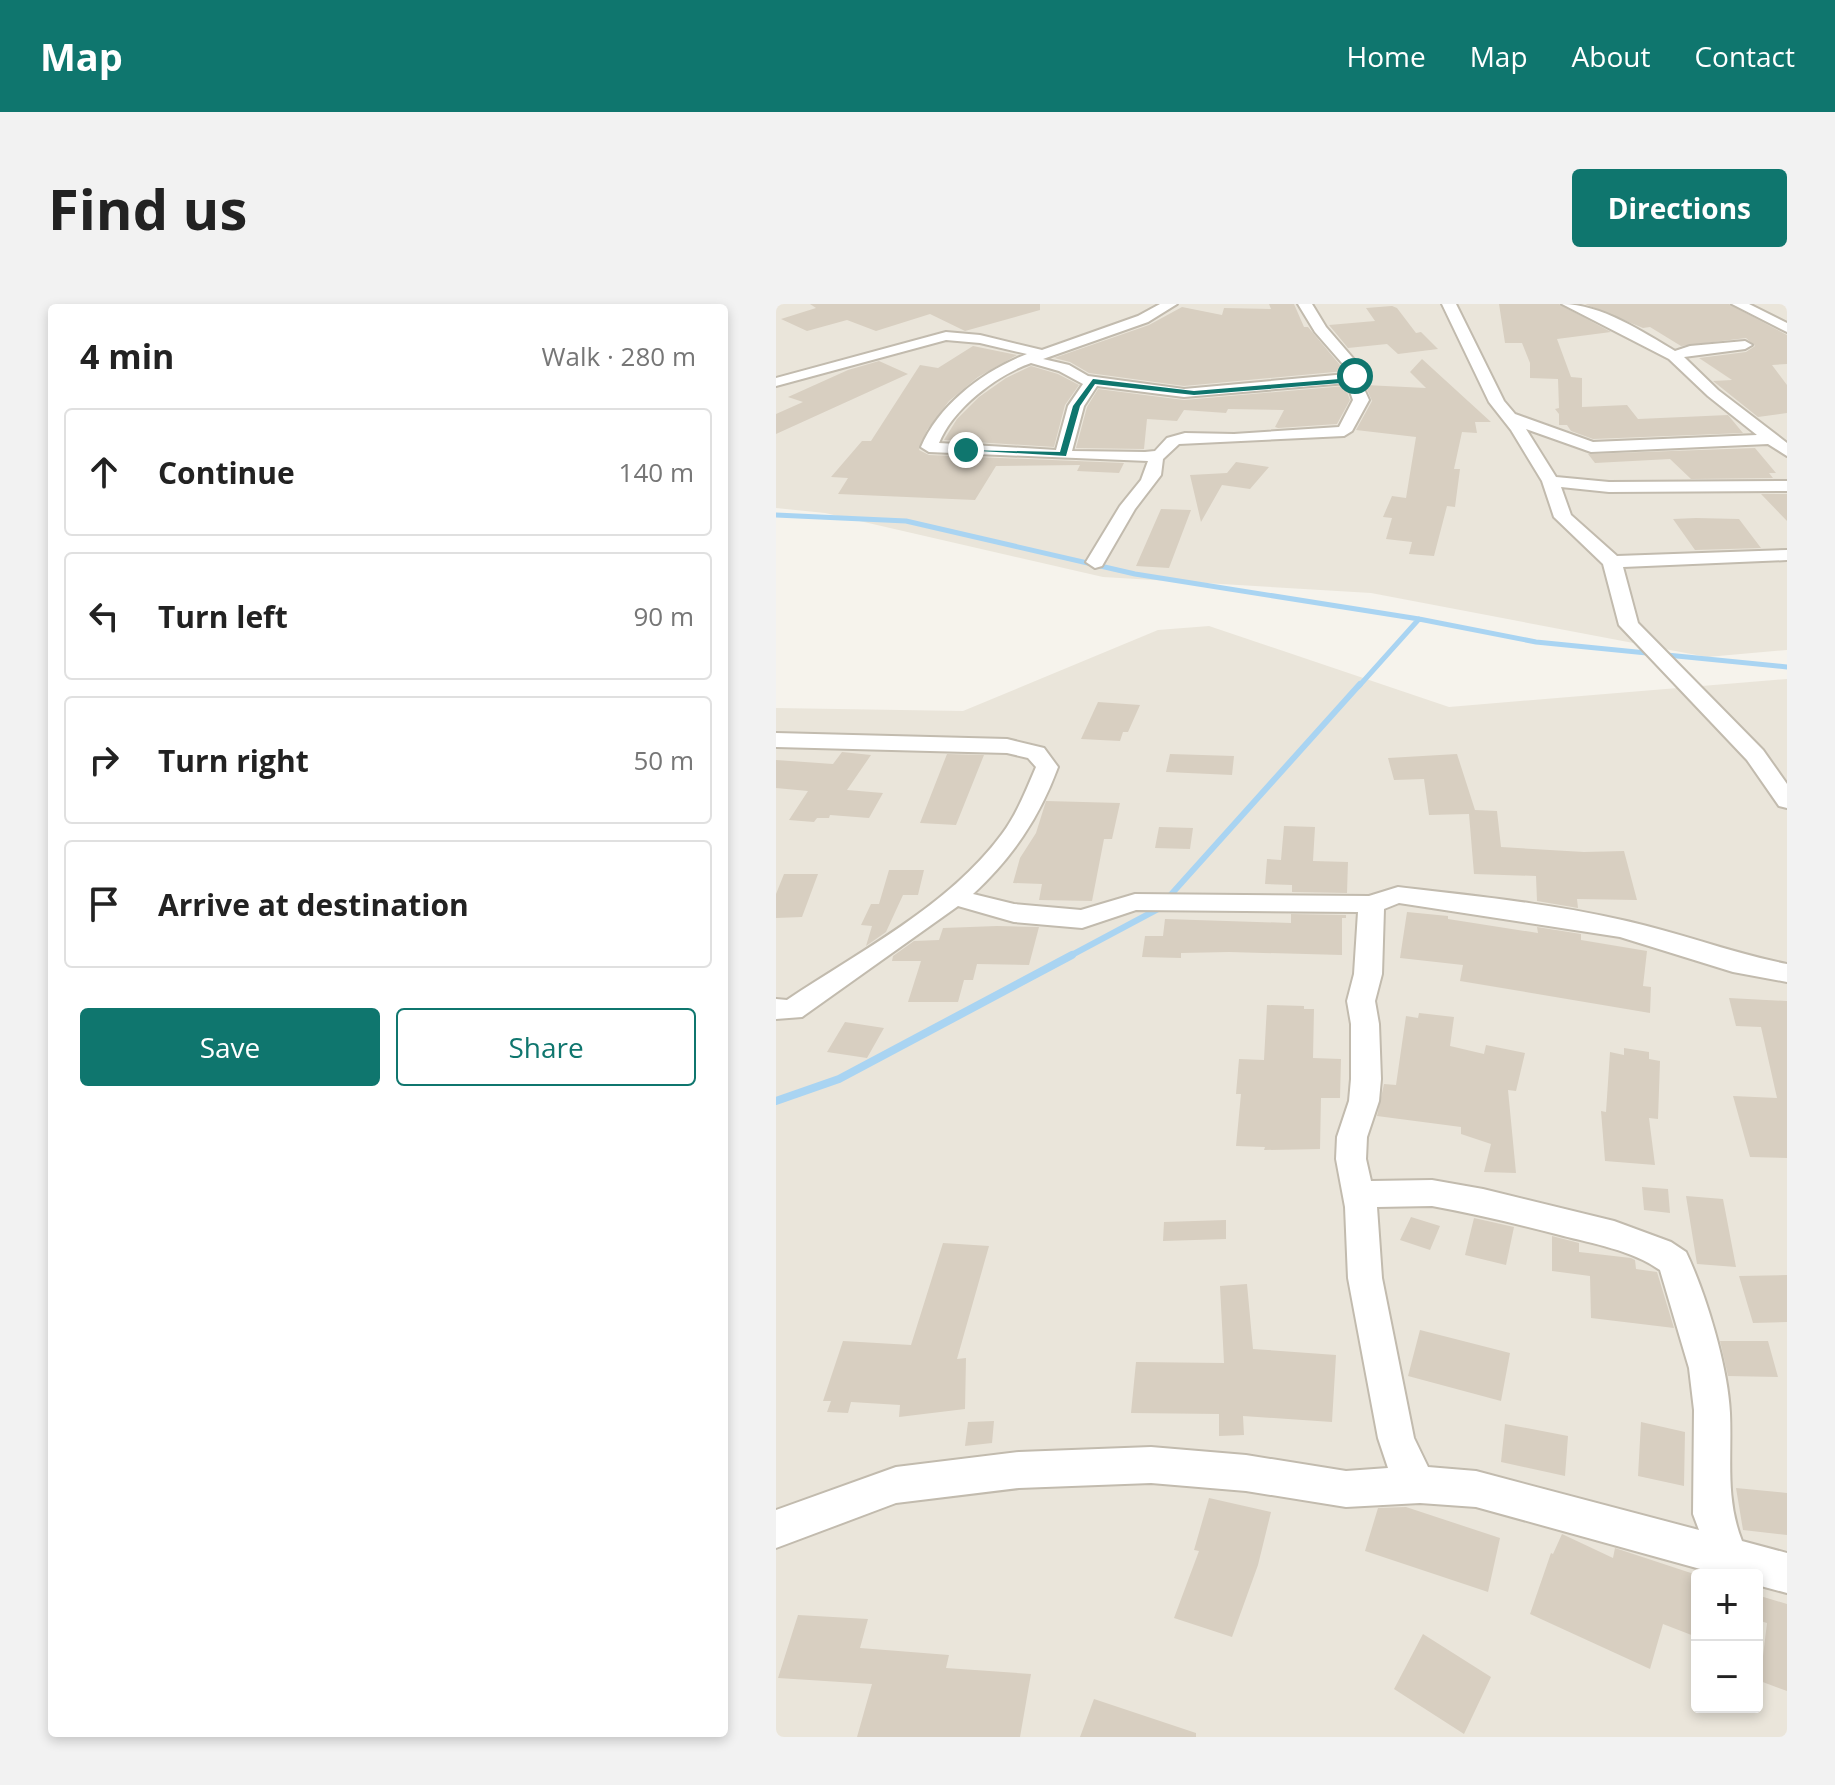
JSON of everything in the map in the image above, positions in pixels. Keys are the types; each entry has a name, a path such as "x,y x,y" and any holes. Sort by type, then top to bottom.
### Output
{"street":[{"path":"1170,304 1143,319 1017,361 989,378 950,416 928,445 934,449 1153,456 1160,455 1177,439 1234,439 1281,433 1329,434 1344,431 1361,400 1352,378"},
{"path":"1037,354 1037,362 1064,368 1093,381 1194,393 1352,378 1357,371 1320,329 1305,304"},
{"path":"1449,304 1497,402 1511,418 1550,481 1563,517 1612,562 1629,625 1755,755 1787,801"},
{"path":"1569,304 1640,336 1674,356 1713,393 1787,451"},
{"path":"1739,304 1787,328"},
{"path":"776,382 946,336 972,337 1037,354"},
{"path":"1674,356 1690,350 1745,345"},
{"path":"1063,454 1076,406 1093,381"},
{"path":"1511,418 1591,447 1771,439"},
{"path":"1095,562 1120,527 1123,515 1155,473 1153,456"},
{"path":"1550,481 1614,487 1787,486"},
{"path":"1612,562 1787,555"},
{"path":"776,740 1007,746 1036,753 1047,767 1033,803 1004,848 954,897 792,1010 776,1009"},
{"path":"954,897 1014,913 1082,919 1135,902 1371,904 1398,895 1620,928 1684,945 1733,963 1787,973"},
{"path":"1371,904 1368,974 1361,1001 1365,1024 1366,1079 1364,1101 1352,1137 1351,1159 1358,1194 1365,1278 1396,1438 1409,1475 1420,1485"},
{"path":"1358,1194 1432,1193 1483,1202 1614,1235 1659,1252 1674,1262 1707,1368 1712,1410 1712,1514 1728,1557"},
{"path":"776,1529 896,1485 1019,1470 1151,1465 1246,1473 1346,1489 1420,1485 1476,1489 1787,1573"}],"shaded area":[{"path":"776,304 1787,304 1787,650 1707,657 1371,593 1103,577 825,513 776,508"},
{"path":"1209,626 1449,707 1787,679 1787,1737 776,1737 776,708 963,711 1158,630"}],"building":[{"path":"810,304 1040,304 1040,310 965,331 930,314 876,331 847,320 807,331 781,319 816,308"},
{"path":"1269,304 1294,304 1304,327 1308,327 1345,371 1184,386 1089,373 1070,362 1054,358 1149,325 1182,307 1222,315 1224,308 1271,309"},
{"path":"1499,304 1559,304 1611,332 1557,339 1571,377 1582,378 1582,407 1627,405 1638,419 1728,415 1743,433 1593,439 1571,431 1567,425 1559,425 1559,414 1555,409 1559,408 1558,379 1530,378 1530,363 1522,343 1505,343"},
{"path":"1585,304 1729,304 1787,335 1787,364 1772,365 1787,385 1787,413 1758,417 1713,381 1732,380 1699,358 1746,352 1755,346 1746,338 1681,346 1650,327 1643,328"},
{"path":"1366,308 1397,308 1416,333 1421,332 1438,349 1398,354 1387,344 1348,348 1329,325 1375,321"},
{"path":"973,346 1017,355 978,377 949,401 927,430 919,450 929,455 1124,463 1119,473 1077,471 1080,465 996,466 975,500 838,494 848,478 831,477 862,441 871,441 920,365 938,368"},
{"path":"1422,359 1491,422 1475,422 1477,433 1462,432 1454,469 1460,469 1455,507 1447,506 1434,556 1409,554 1412,542 1386,539 1392,518 1383,517 1392,496 1406,498 1416,437 1356,430 1372,401 1365,385 1426,388 1410,372"},
{"path":"879,361 908,374 776,434 776,414 803,402 788,397 848,370"},
{"path":"1031,366 1058,374 1079,385 1065,405 1054,447 944,440 957,419 979,397 1006,378"},
{"path":"1345,386 1350,400 1337,424 1278,428 1275,427 1284,410 1228,409 1226,413 1184,410 1177,421 1147,419 1144,449 1076,448 1087,407 1098,389 1184,400"},
{"path":"1755,448 1776,473 1769,473 1773,478 1691,479 1670,459 1595,463 1588,454"},
{"path":"1236,462 1269,467 1250,489 1222,485 1201,522 1190,475 1227,473"},
{"path":"1761,494 1787,494 1787,521"},
{"path":"1161,509 1191,510 1169,568 1136,566"},
{"path":"1673,519 1739,519 1761,548 1695,550"},
{"path":"1098,702 1140,705 1128,732 1123,732 1120,741 1081,739"},
{"path":"842,752 871,755 847,790 883,793 869,818 830,815 829,818 817,818 814,822 789,820 808,791 776,788 776,760 833,764"},
{"path":"947,754 984,755 956,825 920,823"},
{"path":"1170,754 1234,756 1232,775 1166,772"},
{"path":"1457,754 1475,810 1497,811 1501,847 1624,851 1637,900 1577,899 1578,908 1537,901 1536,876 1474,874 1469,814 1429,815 1424,779 1394,780 1388,758"},
{"path":"1046,801 1120,803 1112,839 1104,839 1092,901 1039,900 1042,884 1013,883 1020,858 1036,833"},
{"path":"1284,826 1315,827 1313,861 1348,862 1347,893 1292,892 1292,885 1265,884 1267,859 1281,860"},
{"path":"1159,827 1193,828 1190,849 1155,848"},
{"path":"889,870 924,870 918,895 903,895 886,932 866,946 872,926 861,925 871,904 879,904"},
{"path":"784,874 818,874 802,917 776,918 776,894"},
{"path":"1407,912 1448,916 1448,919 1538,933 1537,927 1581,934 1581,940 1647,951 1643,986 1651,987 1650,1013 1460,981 1463,965 1400,958"},
{"path":"1291,914 1346,915 1342,918 1342,955 1229,952 1181,953 1181,958 1142,957 1145,936 1163,936 1165,919 1291,923"},
{"path":"1039,927 1029,965 977,964 973,980 964,980 958,1002 908,1002 921,961 892,961 893,956 914,941 939,940 943,928"},
{"path":"1729,998 1787,1001 1787,1158 1750,1157 1733,1096 1777,1098 1761,1027 1736,1026"},
{"path":"1267,1005 1314,1009 1313,1058 1341,1059 1340,1098 1321,1098 1320,1149 1264,1150 1265,1147 1236,1146 1241,1094 1236,1094 1239,1059 1264,1060"},
{"path":"1419,1013 1454,1017 1450,1046 1484,1054 1486,1045 1525,1053 1516,1091 1508,1090 1516,1173 1484,1172 1491,1144 1461,1134 1461,1127 1377,1116 1384,1084 1396,1085 1406,1016 1418,1018"},
{"path":"845,1022 884,1028 867,1058 827,1052"},
{"path":"1624,1048 1649,1052 1649,1059 1660,1061 1658,1119 1649,1118 1655,1165 1605,1161 1601,1111 1606,1112 1610,1052 1624,1055"},
{"path":"1642,1187 1668,1189 1670,1213 1644,1210"},
{"path":"1686,1196 1723,1199 1736,1267 1697,1264"},
{"path":"1411,1217 1440,1226 1430,1250 1400,1240"},
{"path":"1474,1218 1514,1227 1506,1265 1465,1255"},
{"path":"1226,1220 1226,1239 1163,1241 1164,1222"},
{"path":"1552,1236 1579,1243 1579,1252 1631,1258 1635,1260 1636,1269 1657,1272 1674,1328 1591,1318 1590,1276 1552,1271"},
{"path":"943,1243 989,1246 957,1359 966,1358 965,1409 899,1417 900,1405 851,1402 848,1413 827,1412 831,1401 823,1401 843,1341 911,1345"},
{"path":"1787,1275 1787,1322 1753,1323 1739,1276"},
{"path":"1247,1284 1253,1349 1336,1355 1332,1422 1243,1416 1244,1435 1219,1436 1219,1414 1131,1413 1136,1362 1224,1363 1220,1286"},
{"path":"1420,1330 1510,1353 1501,1401 1408,1376"},
{"path":"1720,1341 1768,1341 1778,1377 1728,1376"},
{"path":"994,1421 992,1443 965,1446 968,1422"},
{"path":"1641,1422 1685,1432 1684,1486 1638,1476"},
{"path":"1505,1424 1568,1436 1565,1476 1501,1462"},
{"path":"1736,1488 1787,1493 1787,1535 1743,1530"},
{"path":"1209,1498 1271,1512 1258,1565 1232,1637 1174,1618 1199,1551 1194,1550"},
{"path":"1406,1507 1500,1538 1488,1592 1365,1551 1378,1508"},
{"path":"1562,1534 1613,1558 1615,1548 1691,1573 1691,1635 1663,1624 1650,1669 1530,1614"},
{"path":"1763,1597 1787,1604 1787,1691 1763,1682 1767,1623 1763,1622"},
{"path":"798,1615 868,1619 860,1648 949,1655 946,1668 1031,1674 1020,1737 857,1737 872,1684 778,1678"},
{"path":"1423,1634 1491,1677 1464,1734 1394,1689"},
{"path":"1094,1699 1196,1733 1196,1737 1080,1737"}],"waterway":[{"path":"776,515 906,521 1135,574 1419,619"},
{"path":"1359,686 1419,619"},
{"path":"1419,619 1536,642 1787,667"},
{"path":"1068,957 1158,909 1360,684"},
{"path":"776,1101 839,1079 1072,955"}],"route":[{"path":"966,450 1063,454 1076,406 1093,381 1194,393 1341,381 1355,376"}]}
